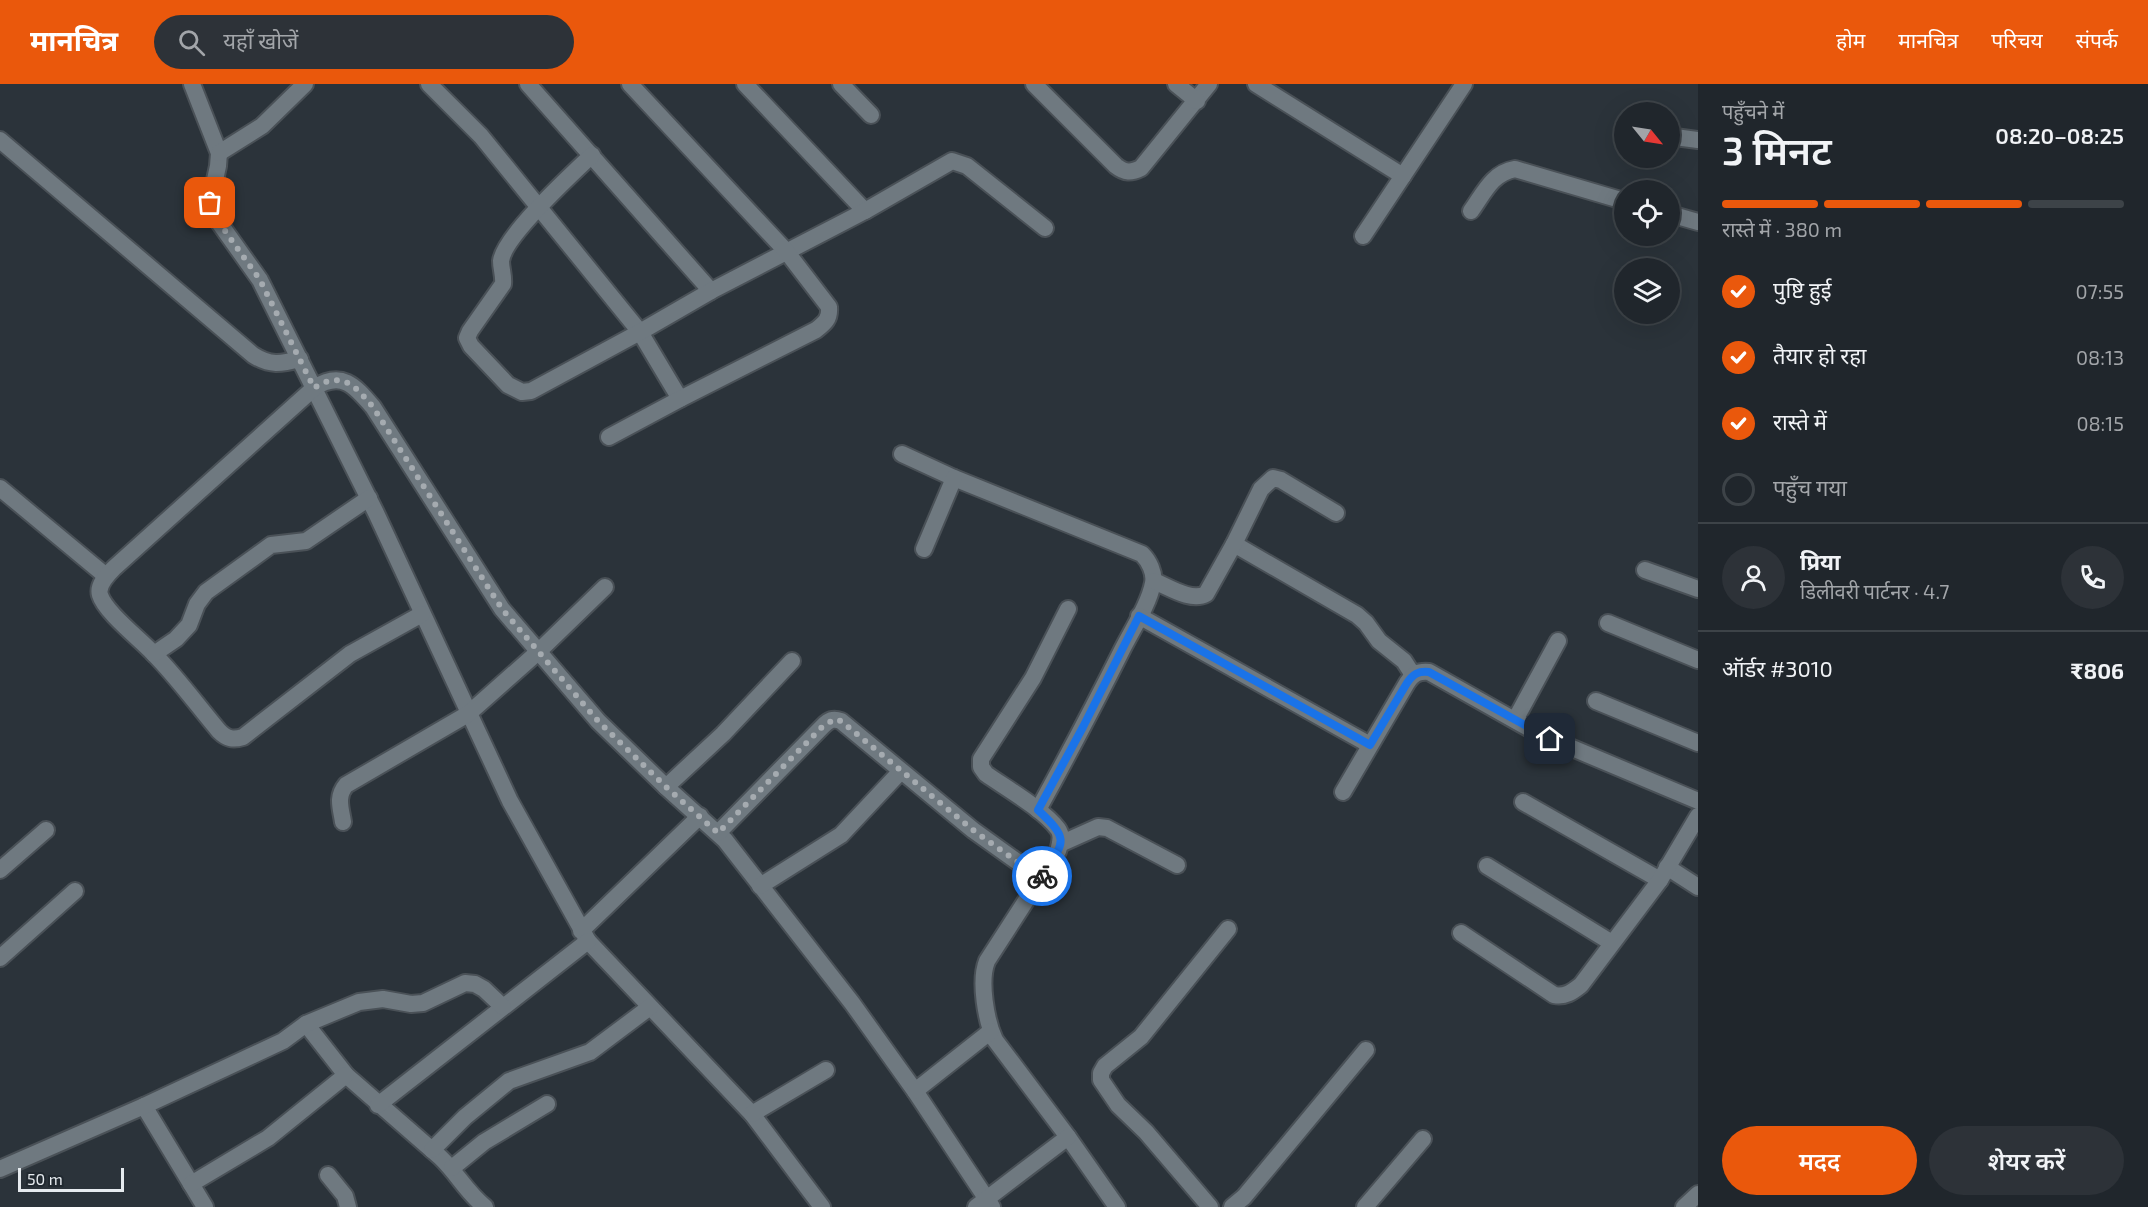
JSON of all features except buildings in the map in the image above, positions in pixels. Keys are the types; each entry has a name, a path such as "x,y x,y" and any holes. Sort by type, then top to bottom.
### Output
{"street":[{"path":"192,84 219,153 219,166 210,203 213,214 260,280 369,498 510,801 584,936 752,1114 822,1207"},
{"path":"219,153 262,126 305,84"},
{"path":"429,84 481,136 640,332 680,399"},
{"path":"528,84 711,291"},
{"path":"609,437 816,330 825,324 830,315 829,307 786,251 630,84"},
{"path":"745,84 865,211"},
{"path":"841,84 871,115"},
{"path":"1034,84 1116,166 1123,171 1133,172 1141,168 1209,84"},
{"path":"1176,84 1197,101"},
{"path":"1256,84 1403,176"},
{"path":"1363,236 1464,84"},
{"path":"1680,138 1698,140"},
{"path":"0,140 253,355 264,362 277,365 300,359"},
{"path":"592,155 538,207 503,253 501,262 503,284 470,331 467,339 508,385 522,392 531,391 711,291 865,211 952,161 961,162 967,166 1045,228"},
{"path":"1471,211 1495,177 1504,171 1515,169 1614,198"},
{"path":"1680,217 1698,222"},
{"path":"422,614 350,654 243,737 234,739 225,737 219,732 154,654 104,605 99,593 106,576 314,388 325,381 335,380 349,383 356,387 373,407 495,600 598,721 725,840 852,1003 915,1091 985,1205 1068,1137"},
{"path":"902,454 954,478 1142,554 1147,558 1153,573 1154,580 1139,616 1038,810"},
{"path":"924,549 954,478"},
{"path":"1154,580 1191,596 1200,598 1206,594 1212,587 1261,489 1274,478 1336,513"},
{"path":"0,488 106,576"},
{"path":"154,654 184,631 189,625 197,604 206,592 271,545 306,541 369,498"},
{"path":"1234,544 1357,615 1366,623 1378,641 1404,661 1413,675"},
{"path":"1645,570 1698,589"},
{"path":"343,822 339,801 340,792 346,785 468,714 538,652 605,587"},
{"path":"1068,609 1033,678 981,759 981,767 986,774 1038,810 1058,829 1060,844 1058,851 982,972 988,1023 995,1040 1117,1207"},
{"path":"1139,616 1370,745"},
{"path":"1608,623 1698,660"},
{"path":"1515,720 1558,641"},
{"path":"666,787 723,734 792,661"},
{"path":"1343,792 1413,675 1421,671 1429,672 1550,739 1698,801"},
{"path":"1596,701 1698,743"},
{"path":"718,833 829,721 835,719 841,721 973,830 1040,878"},
{"path":"760,886 841,835 901,771"},
{"path":"1523,802 1663,873 1698,887"},
{"path":"378,1105 503,1007 584,936 700,816"},
{"path":"1461,933 1554,995 1562,996 1572,993 1581,985 1663,873 1698,816"},
{"path":"1060,844 1098,827 1107,828 1177,865"},
{"path":"0,870 46,830"},
{"path":"1487,866 1612,943"},
{"path":"0,958 75,891"},
{"path":"1200,1204 1146,1132 1112,1098 1101,1080 1101,1073 1105,1066 1141,1037 1228,929"},
{"path":"0,1169 144,1106 283,1041 306,1024 370,1000 423,1003 465,983 475,984 484,989 503,1007"},
{"path":"432,1150 465,1117 509,1082 590,1052 650,1007"},
{"path":"306,1024 345,1075 452,1168 474,1204"},
{"path":"915,1091 991,1031"},
{"path":"1232,1207 1244,1197 1366,1050"},
{"path":"752,1114 826,1070"},
{"path":"191,1184 268,1138 345,1075"},
{"path":"452,1168 484,1142 547,1104"},
{"path":"144,1106 205,1207"},
{"path":"1365,1207 1423,1139"},
{"path":"328,1175 345,1196 348,1207"},
{"path":"1684,1207 1698,1194"}],"way so far":[{"path":"210,203 213,214 260,280 314,388 325,381 335,380 356,387 373,407 502,609 598,721 666,787 718,833 823,726 835,719 841,721 973,830 1040,878 1042,876"}],"route":[{"path":"1042,876 1058,851 1060,836 1058,829 1038,810 1139,616 1370,745 1407,683 1413,675 1421,671 1429,672 1550,739"}]}
